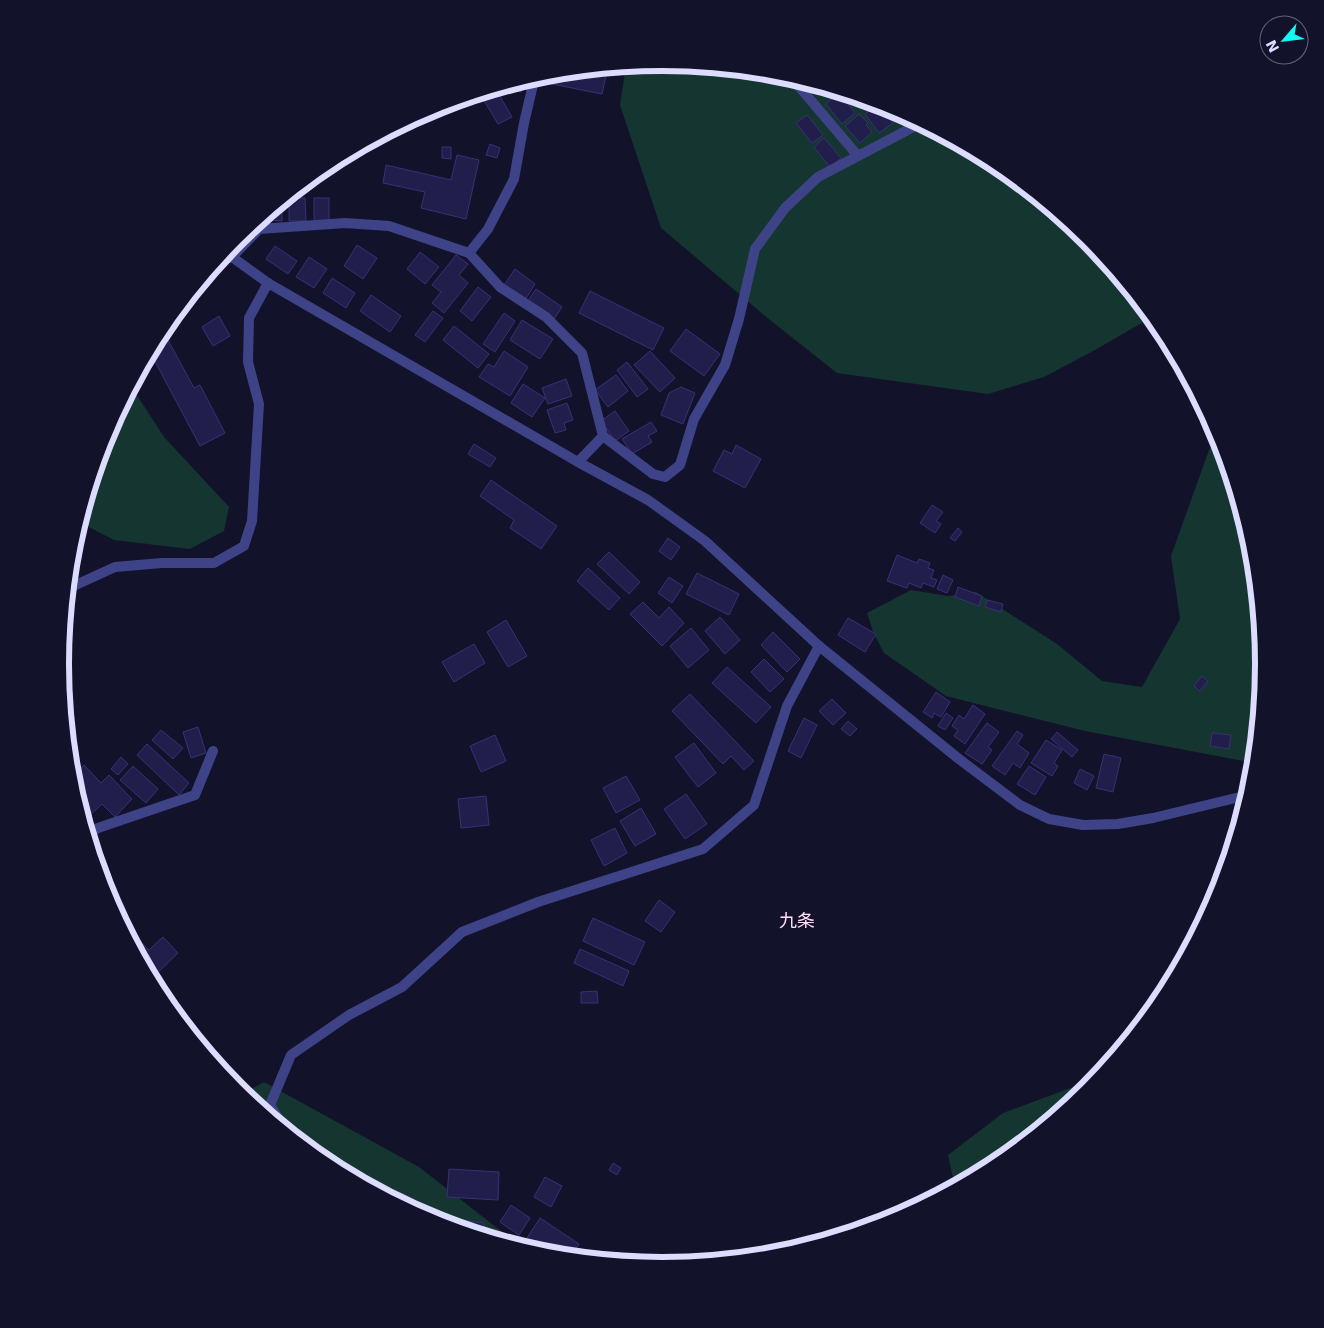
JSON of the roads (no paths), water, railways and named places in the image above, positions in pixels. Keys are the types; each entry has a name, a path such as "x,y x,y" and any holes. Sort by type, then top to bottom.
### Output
{"street":[{"path":"469,253 488,229 514,179 533,85"},
{"path":"800,87 858,156"},
{"path":"260,229 345,223 389,226 469,253 500,287 546,317 582,353 603,436 653,474 665,477 680,465 694,419 725,366 756,249 785,208 818,177 913,127"},
{"path":"231,257 268,283 578,462 648,500 705,541 818,646 1020,806 1049,819 1083,825 1118,824 1153,818 1240,797"},
{"path":"74,586 115,567 162,563 214,563 244,546 252,521 259,404 248,362 249,318 268,283"},
{"path":"578,462 603,436"},
{"path":"267,1106 291,1055 349,1015 402,987 462,932 538,902 703,849 754,805 788,706 818,646"},
{"path":"93,831 195,795 214,751"}],"district":[{"name":"九条","path":"797,921"}]}
